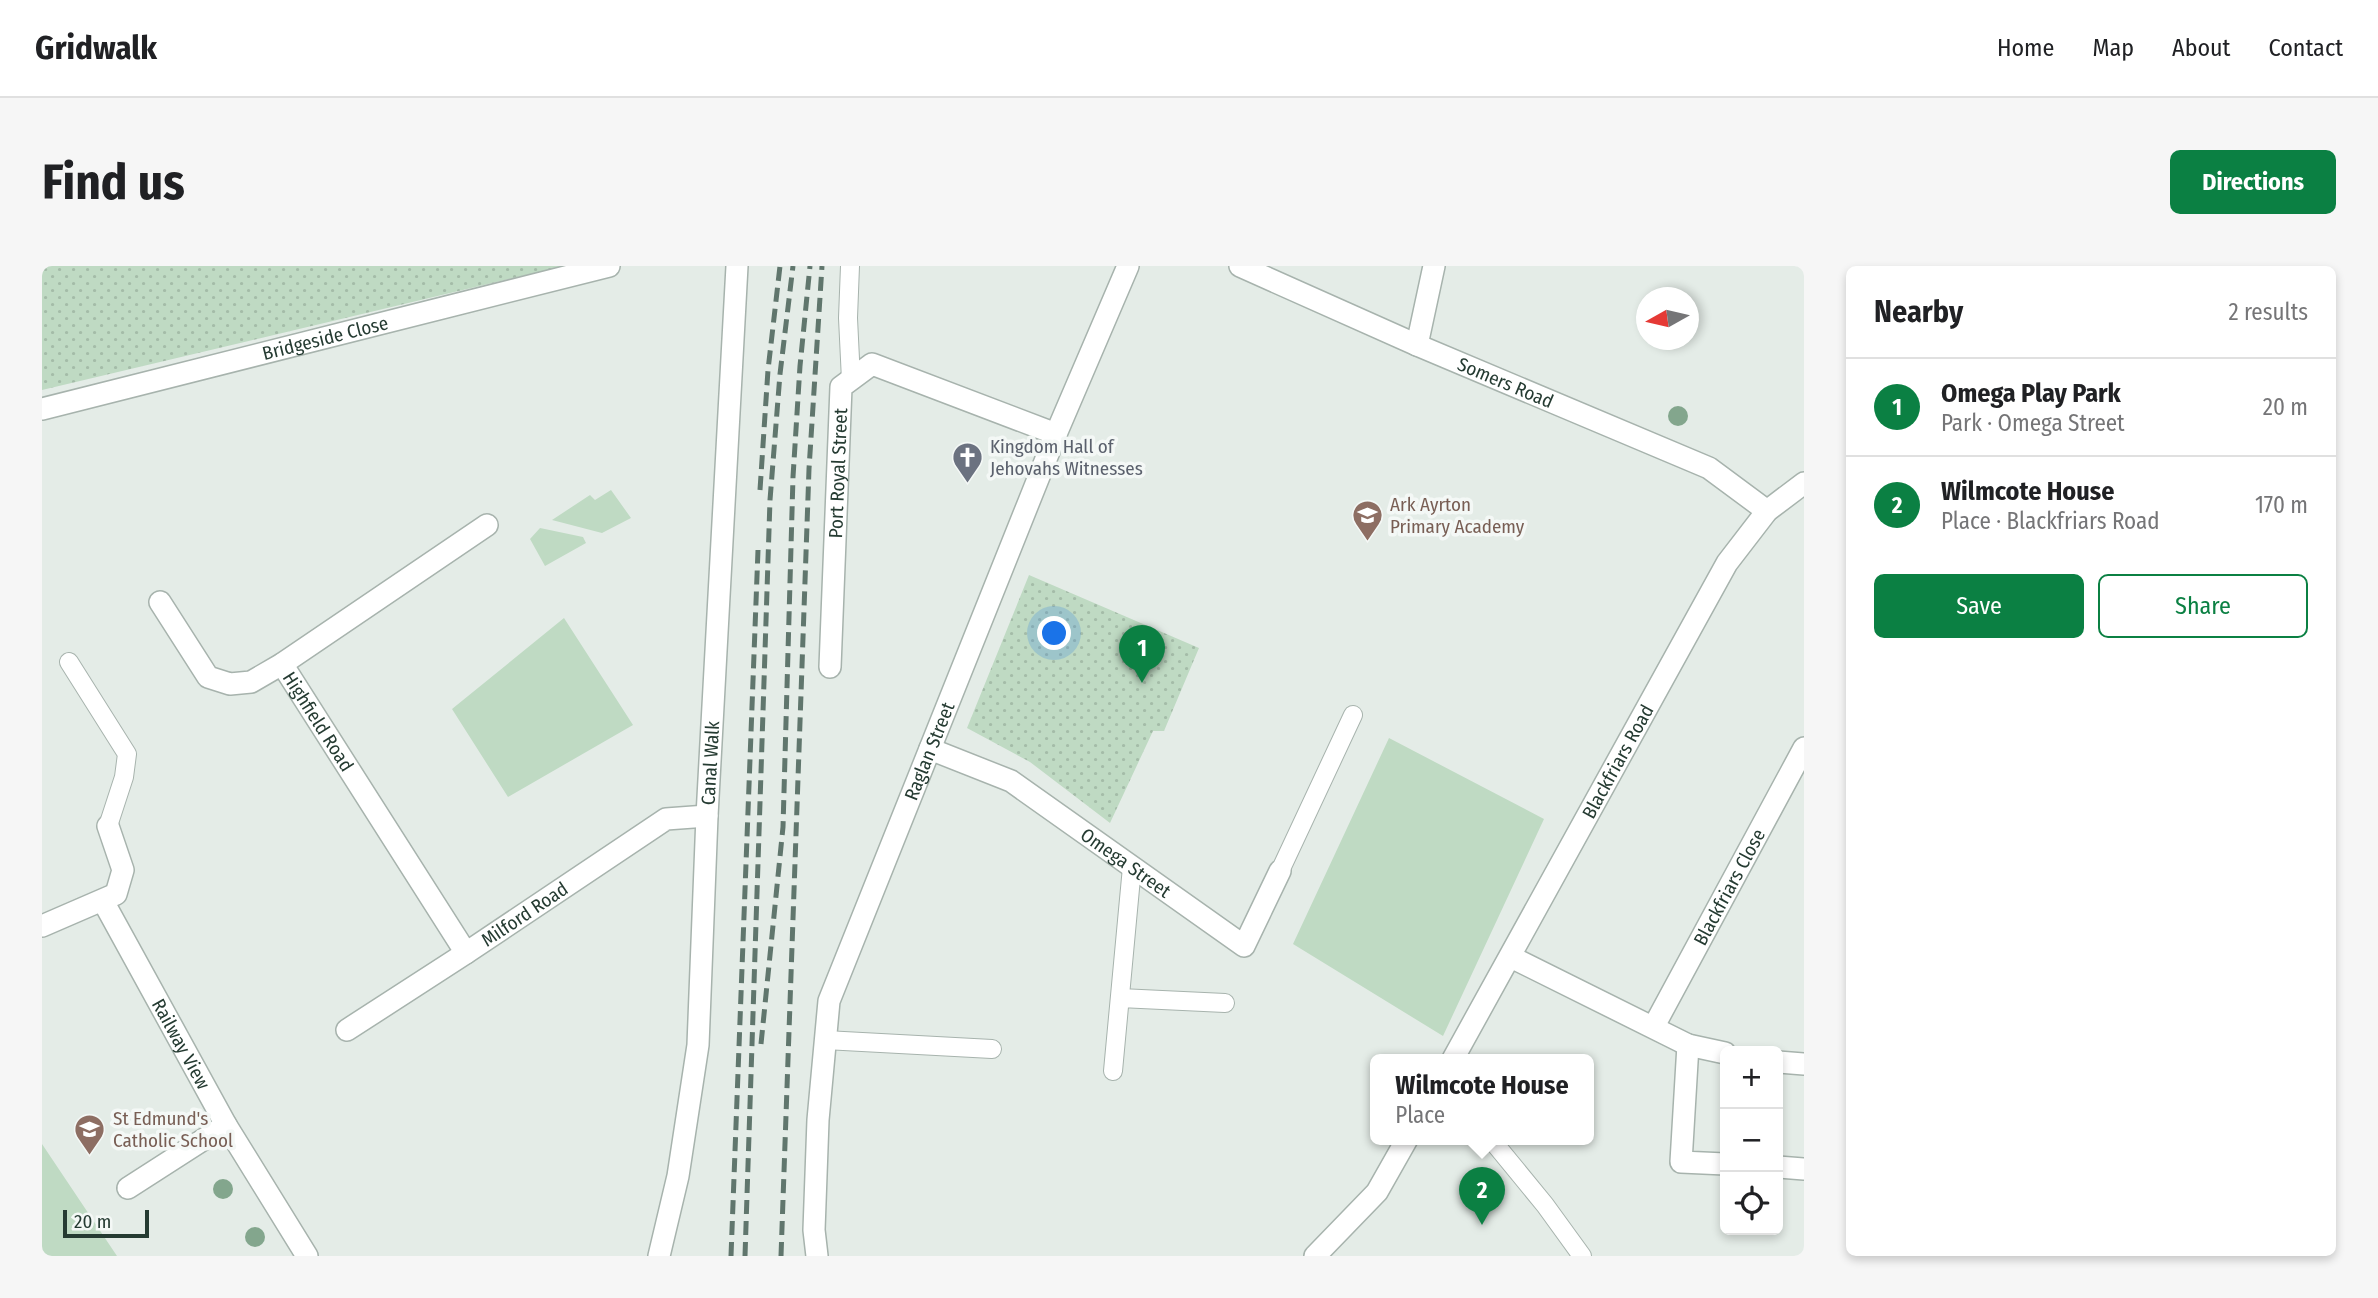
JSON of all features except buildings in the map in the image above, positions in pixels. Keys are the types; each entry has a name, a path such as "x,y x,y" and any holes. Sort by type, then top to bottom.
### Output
{"street":[{"name":"Bridgeside Close","path":"42,409 609,266"},
{"name":"Canal Walk","path":"659,1256 678,1176 698,1045 707,816 737,266"},
{"name":"Raglan Street","path":"817,1256 814,1230 818,1120 829,1001 1056,434 1128,266"},
{"name":"Somers Road","path":"1240,266 1417,345 1709,468 1767,511"},
{"path":"1417,345 1434,266"},
{"path":"851,380 872,364 1056,434"},
{"name":"Port Royal Street","path":"830,667 841,387 851,380"},
{"name":"Blackfriars Road","path":"1456,1054 1727,563 1767,511 1799,495"},
{"name":"Highfield Road","path":"466,953 282,664 487,525"},
{"path":"160,602 208,677 230,684 251,682 282,664"},
{"name":"Omega Street","path":"929,748 1011,781 1244,946 1280,871"},
{"name":"Blackfriars Close","path":"1654,1026 1804,748"},
{"name":"Milford Road","path":"347,1030 666,819 707,816"},
{"path":"42,926 116,894 123,870 108,827"},
{"name":"Railway View","path":"103,901 226,1125 307,1256"},
{"path":"1511,957 1688,1045 1720,1052"},
{"path":"1688,1045 1681,1162 1720,1164"},
{"path":"1783,1062 1804,1064"},
{"path":"128,1188 226,1125"},
{"path":"1315,1256 1377,1192 1404,1145"},
{"path":"1783,1167 1804,1168"}],"lane":[{"path":"850,266 848,318 851,380"},
{"path":"69,662 127,754 124,777 108,827"},
{"path":"1280,871 1353,715"},
{"path":"1113,1071 1132,867"},
{"path":"1120,998 1225,1003"},
{"path":"825,1040 992,1049"},
{"path":"1496,1145 1583,1256"}],"green space":[{"path":"42,266 564,266 42,390"},
{"path":"611,490 631,518 602,533 552,520 590,495 595,500"},
{"path":"540,528 583,537 586,543 545,566 530,539"},
{"path":"1029,575 1199,648 1164,731 1153,731 1110,823 1030,762 967,728"},
{"path":"564,618 633,725 508,797 452,709"},
{"path":"1389,738 1544,819 1443,1036 1293,944"},
{"path":"42,1144 117,1256 42,1256"}],"railway":[{"path":"760,490 768,370 780,266"},
{"path":"745,1256 770,500 780,374 793,266"},
{"path":"761,1044 783,827 793,477 810,266"},
{"path":"781,1256 809,469 822,266"},
{"path":"731,1256 758,550"}],"place":[{"name":"Kingdom Hall of Jehovahs Witnesses","path":"967,484"},
{"name":"Ark Ayrton Primary Academy","path":"1367,542"},
{"name":"Omega Play Park","path":"1142,683"},
{"name":"St Edmund's Catholic School","path":"90,1156"},
{"name":"Wilmcote House","path":"1482,1225"}]}
